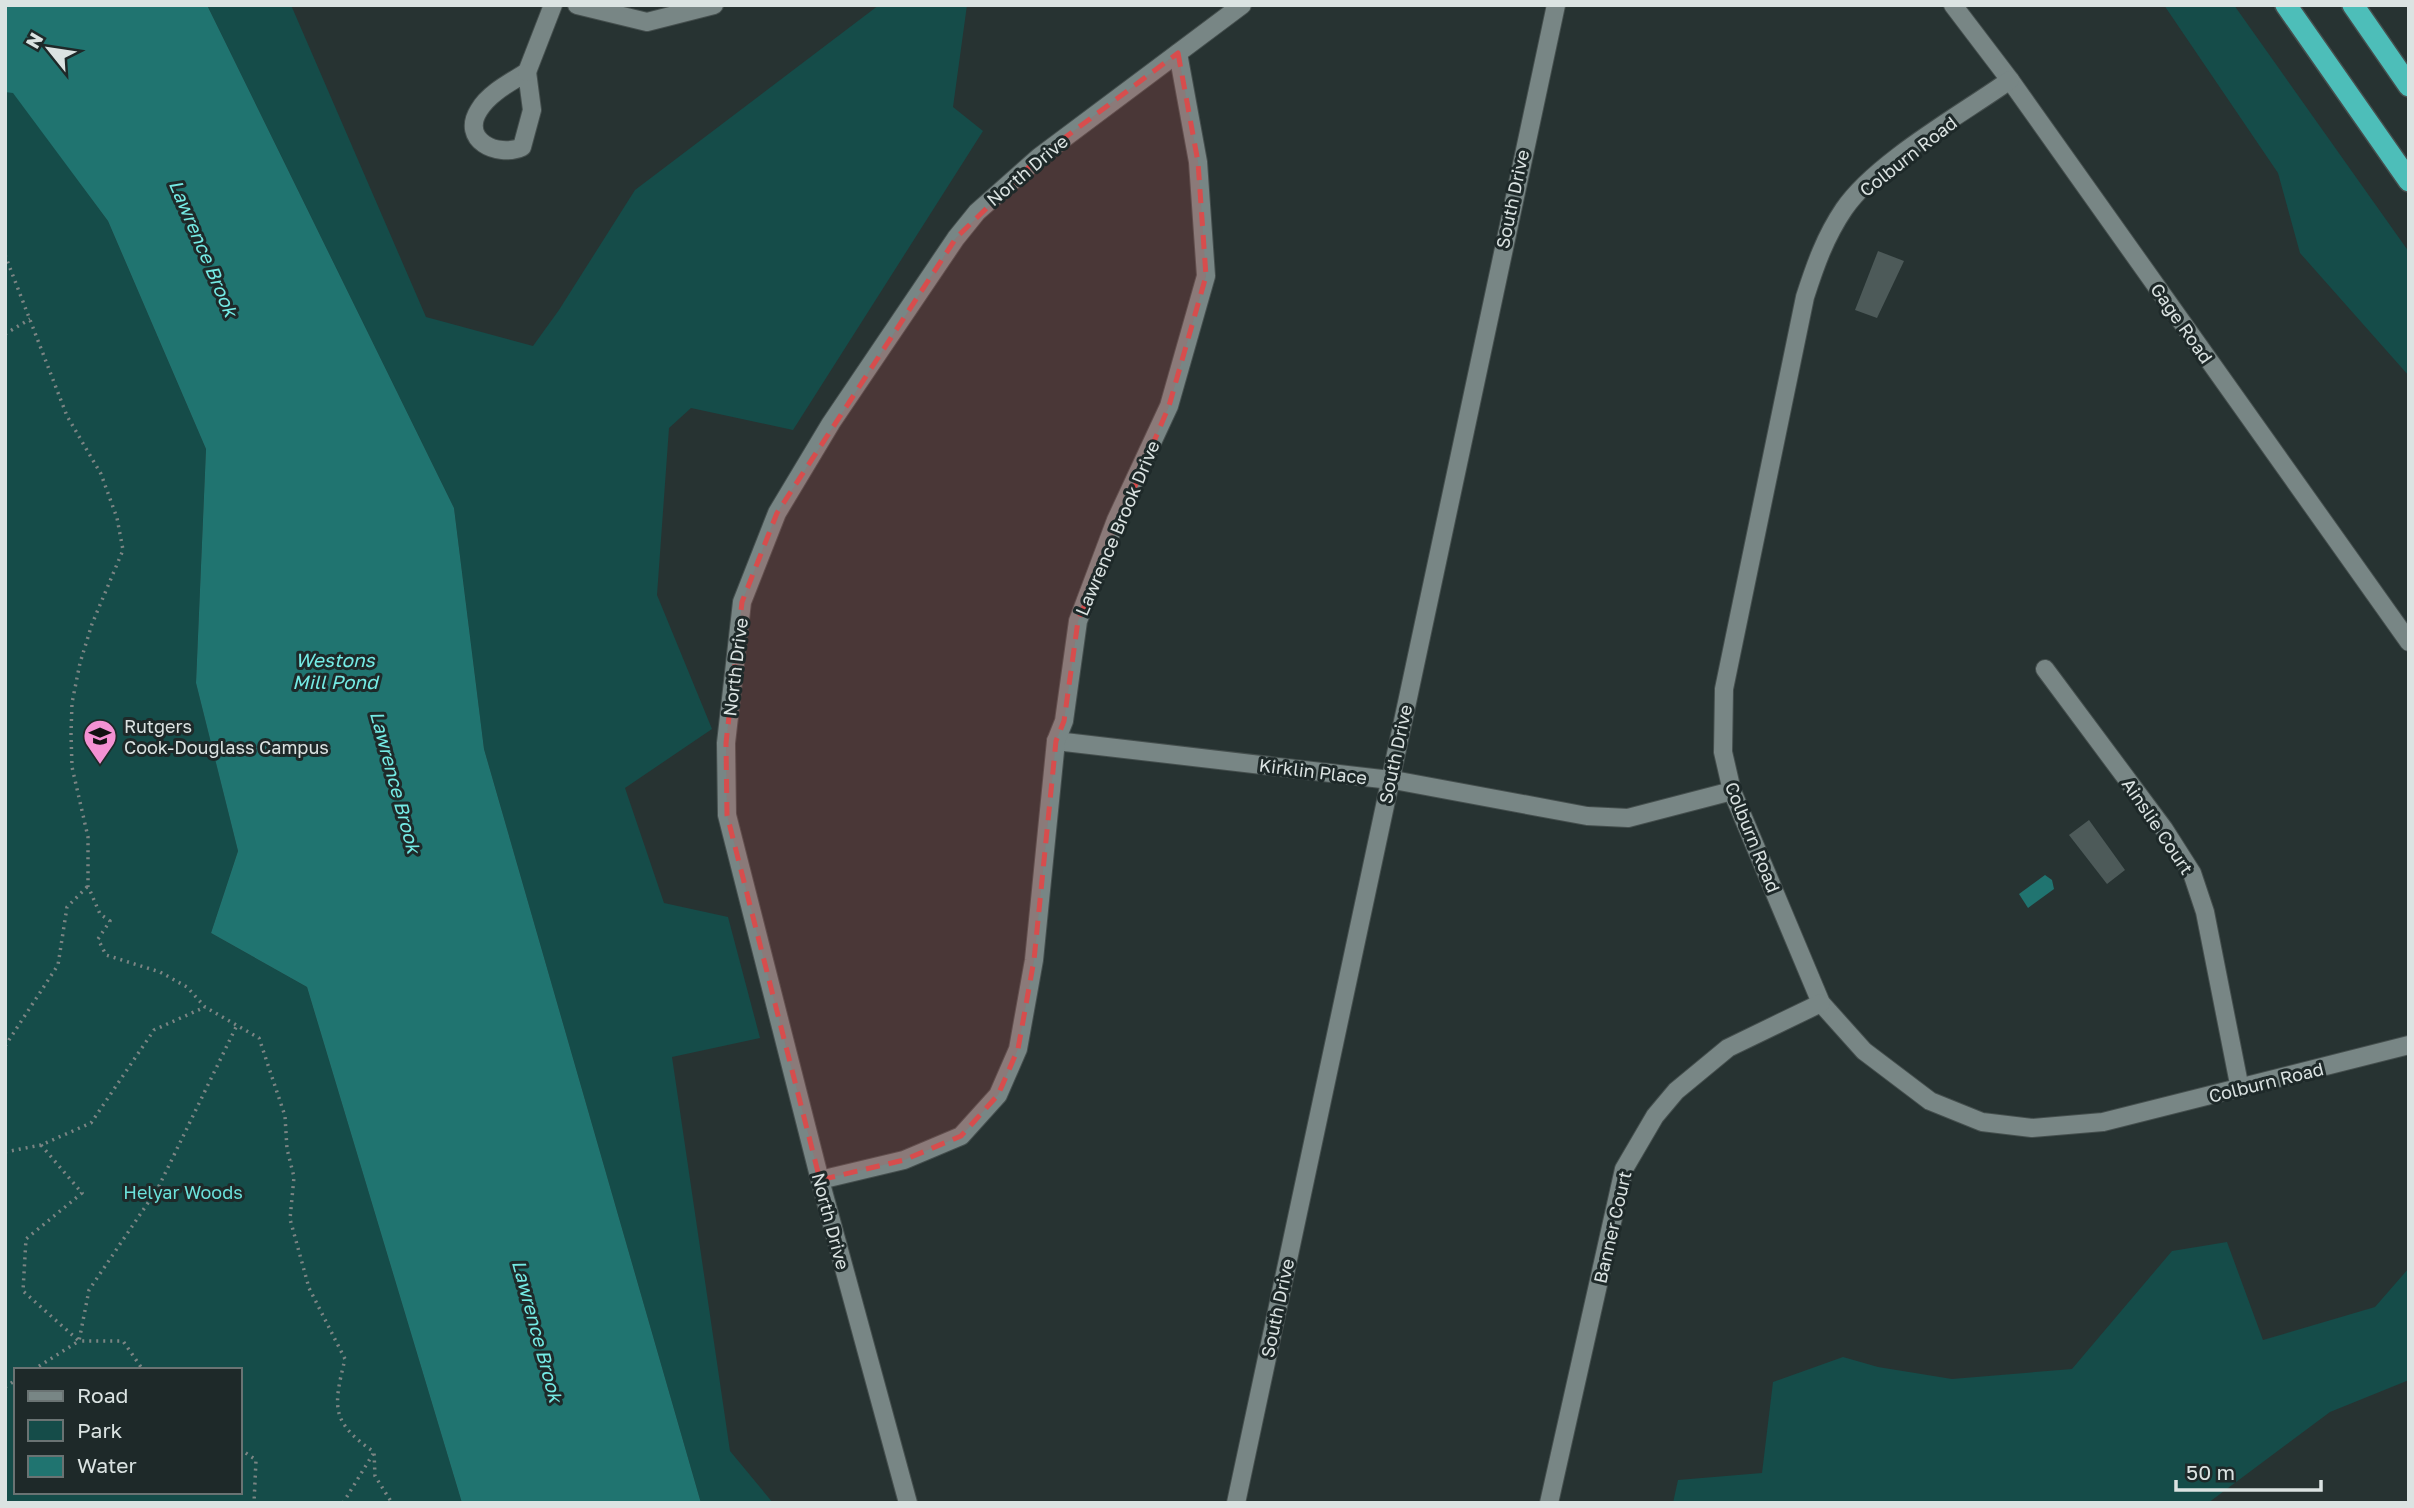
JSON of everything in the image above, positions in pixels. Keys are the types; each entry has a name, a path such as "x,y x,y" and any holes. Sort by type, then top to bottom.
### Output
{"highway":[{"path":"2286,5 2409,181"},
{"path":"2353,5 2409,86"}],"street":[{"path":"527,72 553,5"},
{"path":"577,5 647,22 714,5"},
{"name":"North Drive","path":"908,1503 820,1180 727,815 726,743 742,602 777,513 831,423 956,237 977,212 1039,157 1242,5"},
{"name":"South Drive","path":"1236,1503 1556,5"},
{"name":"Gage Road","path":"1953,5 2010,80 2409,642"},
{"name":"Lawrence Brook Drive","path":"820,1180 904,1160 961,1136 998,1095 1018,1049 1034,960 1056,741 1064,721 1078,621 1116,520 1169,406 1206,276 1198,162 1178,53"},
{"name":"Colburn Road","path":"2010,80 1881,172 1846,206 1823,243 1805,298 1724,689 1723,752 1732,791 1821,1003 1864,1051 1892,1075 1930,1101 1982,1122 2032,1128 2103,1122 2409,1045"},
{"name":"Ainslie Court","path":"2045,669 2164,829 2192,873 2205,912 2240,1089"},
{"name":"Kirklin Place","path":"1056,741 1389,780 1587,816 1628,818 1732,791"},
{"name":"Banner Court","path":"1549,1503 1624,1169 1655,1116 1676,1091 1728,1048 1821,1003"}],"path":[{"path":"5,255 66,416 101,474 117,518 123,550 92,624 72,703 72,767 88,837 88,886 100,914 110,921 98,939 106,955 160,972 187,987 205,1007 259,1038 285,1116 287,1149 294,1177 290,1219 309,1288 345,1359 335,1398 339,1418 349,1434 374,1452"},
{"path":"5,334 30,319"},
{"path":"5,1046 58,965 68,907 88,886"},
{"path":"5,1152 41,1145 91,1123 154,1030 205,1007"},
{"path":"79,1341 89,1290 158,1188 237,1025"},
{"path":"41,1145 82,1193 26,1239 23,1291 79,1341"},
{"path":"36,1368 79,1341 123,1341 142,1368"},
{"path":"242,1450 256,1460 254,1503"},
{"path":"343,1503 374,1452"},
{"path":"374,1452 375,1476 392,1503"}],"highlighted area":[{"path":"1178,53 1198,162 1206,276 1169,406 1078,621 1064,721 1056,741 1034,960 1018,1049 998,1095 961,1136 904,1160 820,1180 727,815 726,743 742,602 777,513 956,238 1039,157"}],"green space":[{"path":"207,5 291,5 426,317 533,346 635,190 879,5 967,5 953,107 983,131 793,430 691,408 669,428 657,595 712,729 625,788 664,903 728,917 760,1038 672,1057 730,1451 773,1503 701,1503 484,749 454,508"},
{"path":"2164,5 2234,5 2409,252 2409,376 2300,253 2278,173"},
{"name":"Helyar Woods","path":"5,92 13,92 108,221 206,449 196,683 238,851 211,933 307,987 462,1503 5,1503"},
{"path":"2227,1242 2263,1340 2375,1307 2409,1268 2409,1380 2330,1412 2208,1503 1673,1503 1678,1480 1762,1473 1773,1382 1843,1357 1878,1367 1952,1379 2072,1369 2172,1251"}],"water":[{"name":"Westons Mill Pond","path":"5,5 207,5 454,508 484,749 701,1503 462,1503 307,987 211,933 238,851 196,683 206,449 108,221 13,93 5,92"},
{"path":"2045,875 2052,880 2054,889 2028,908 2019,894"}],"building":[{"path":"1878,251 1904,261 1877,318 1855,310"},
{"path":"2089,820 2125,870 2107,884 2069,835"}],"place":[{"name":"Rutgers Cook-Douglass Campus","path":"100,766"}],"water label":[{"name":"Lawrence Brook","path":"204,248"},
{"name":"Lawrence Brook","path":"396,782"},
{"name":"Lawrence Brook","path":"538,1331"}]}
